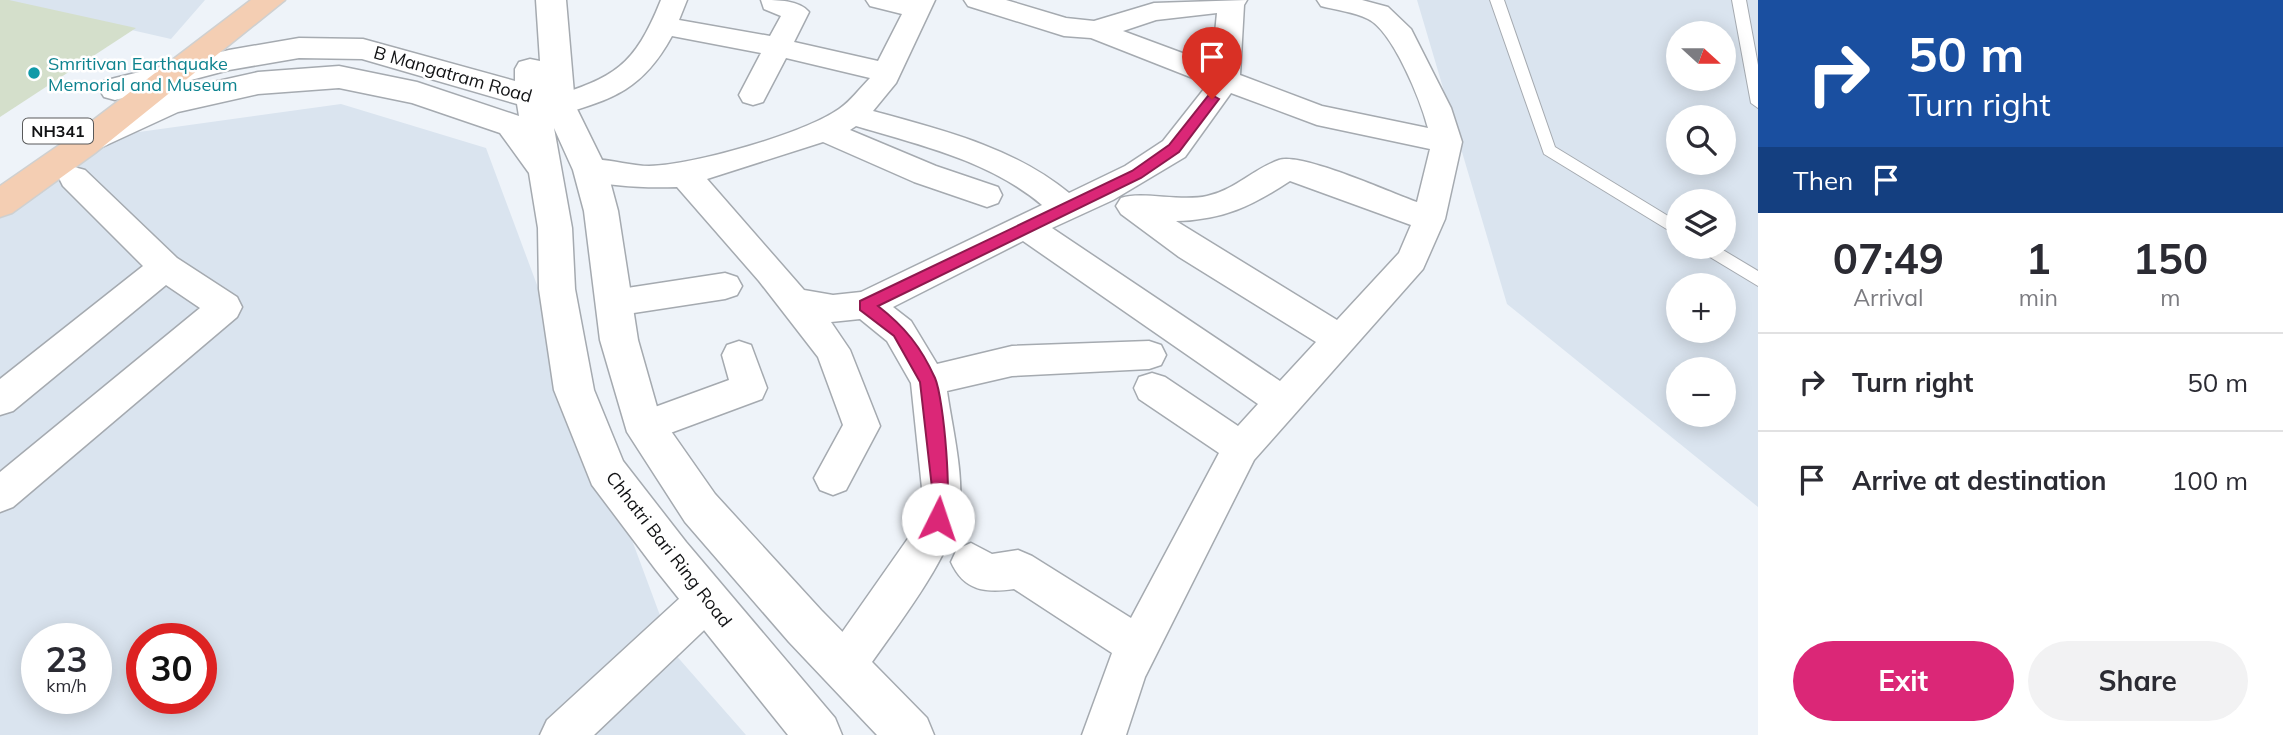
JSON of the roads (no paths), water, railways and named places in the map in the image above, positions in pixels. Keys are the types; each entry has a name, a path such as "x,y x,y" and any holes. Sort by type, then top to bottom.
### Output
{"highway":[{"name":"NH341","path":"115,89 233,0"},
{"name":"NH341","path":"83,145 270,0"},
{"name":"B Mangatram Road","path":"0,172 115,89"},
{"name":"B Mangatram Road","path":"0,204 83,145"}],"main road":[{"path":"527,0 545,100 590,170 601,211 619,340 646,426 700,508 910,735"},
{"path":"545,100 551,0"},
{"name":"B Mangatram Road","path":"115,89 216,62 299,48 363,49 545,100"},
{"name":"B Mangatram Road","path":"83,145 169,103 258,83 338,77 417,93 511,125 546,173"},
{"name":"Chhatri Bari Ring Road","path":"545,100 546,173 555,228 557,289 574,390 607,472 706,600 818,735"}],"street":[{"path":"753,95 796,12 773,3 774,0"},
{"path":"590,170 646,177 685,175 825,131 852,115 887,73 920,5 879,0"},
{"path":"977,0 1064,27 1095,30 1317,115 1447,142"},
{"path":"1104,735 1126,670 1241,448 1412,260 1429,219 1447,142 1437,108 1397,29 1379,13 1330,0"},
{"path":"794,301 833,309 866,306 1025,226 1102,192 1174,149 1199,119 1225,80 1233,1 1203,8 1151,6 1095,30"},
{"path":"545,100 609,90 634,71 670,13 778,47 887,73"},
{"path":"852,115 954,145 1005,165 1046,188 1066,208"},
{"path":"825,131 925,174 987,195"},
{"path":"1141,210 1204,209 1243,197 1286,169 1306,173 1429,219"},
{"path":"685,175 794,301 832,350 862,426 833,478"},
{"path":"0,495 225,307 165,267 74,178"},
{"path":"1102,192 1141,210 1190,248 1339,338"},
{"path":"1025,226 1283,402"},
{"path":"0,400 165,267"},
{"path":"614,303 725,286"},
{"path":"844,666 923,550 938,519 941,488 928,381 899,331 866,306"},
{"path":"646,426 749,388 738,355"},
{"path":"928,381 1012,361 1151,371 1241,448"},
{"path":"971,562 987,574 1017,569 1138,646"},
{"path":"562,735 706,600"}],"lane":[{"path":"1497,0 1549,150 1666,223"},
{"path":"1739,0 1758,103"},
{"path":"1726,259 1758,279"}],"place":[{"name":"Smritivan Earthquake Memorial and Museum","path":"34,73"}]}
